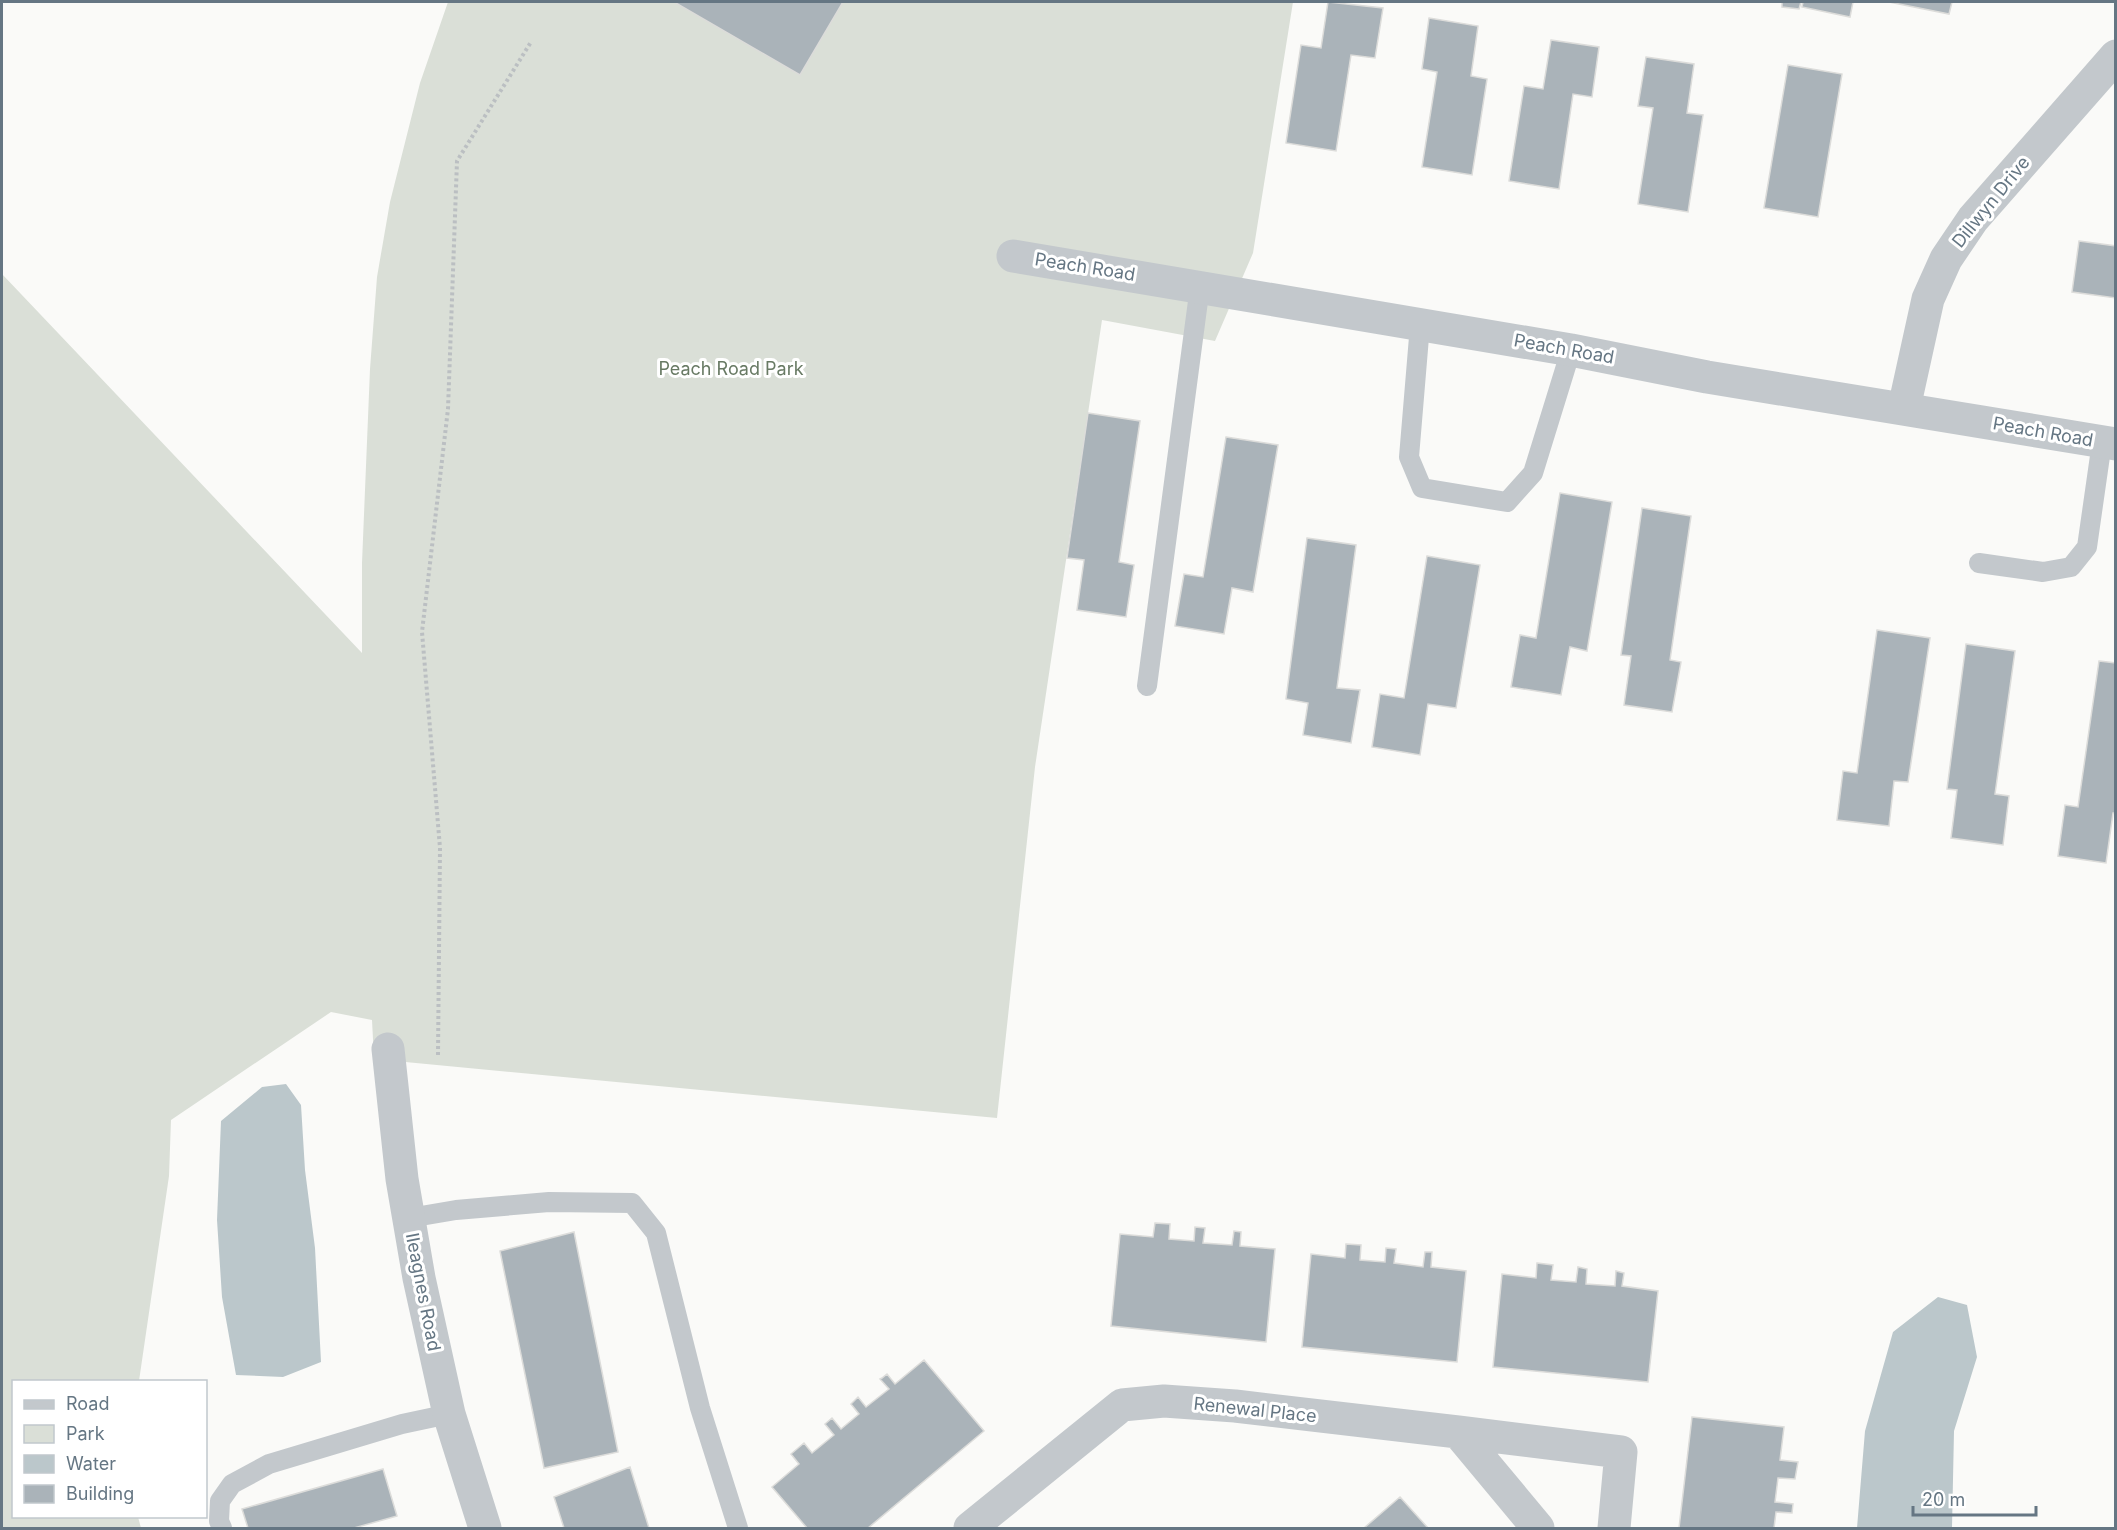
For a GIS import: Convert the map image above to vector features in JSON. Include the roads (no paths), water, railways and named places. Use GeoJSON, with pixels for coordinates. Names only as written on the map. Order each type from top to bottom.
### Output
{"type":"FeatureCollection","features":[{"type":"Feature","properties":{"kind":"street","name":"Dillwyn Drive"},"geometry":{"type":"LineString","coordinates":[[1904,408],[1928,299],[1946,259],[1973,219],[2115,56]]}},
{"type":"Feature","properties":{"kind":"street","name":"Peach Road"},"geometry":{"type":"LineString","coordinates":[[1013,256],[1200,286],[1571,350],[1707,376],[2109,443]]}},
{"type":"Feature","properties":{"kind":"street","name":"Ileagnes Road"},"geometry":{"type":"LineString","coordinates":[[388,1049],[402,1179],[419,1278],[449,1414],[484,1528]]}},
{"type":"Feature","properties":{"kind":"street","name":"Renewal Place"},"geometry":{"type":"LineString","coordinates":[[970,1528],[1122,1405],[1164,1401],[1235,1406],[1621,1452],[1614,1528]]}},
{"type":"Feature","properties":{"kind":"street"},"geometry":{"type":"LineString","coordinates":[[1458,1432],[1538,1528]]}},
{"type":"Feature","properties":{"kind":"lane"},"geometry":{"type":"LineString","coordinates":[[1147,686],[1200,286]]}},
{"type":"Feature","properties":{"kind":"lane"},"geometry":{"type":"LineString","coordinates":[[1420,325],[1409,457],[1422,488],[1507,502],[1533,473],[1571,350]]}},
{"type":"Feature","properties":{"kind":"lane"},"geometry":{"type":"LineString","coordinates":[[1979,563],[2043,572],[2071,567],[2087,548],[2109,443]]}},
{"type":"Feature","properties":{"kind":"lane"},"geometry":{"type":"LineString","coordinates":[[409,1218],[456,1210],[549,1202],[632,1203],[656,1233],[700,1408],[738,1528]]}},
{"type":"Feature","properties":{"kind":"lane"},"geometry":{"type":"LineString","coordinates":[[222,1528],[219,1521],[220,1501],[232,1484],[268,1464],[402,1425],[449,1414]]}},
{"type":"Feature","properties":{"kind":"water"},"geometry":{"type":"Polygon","coordinates":[[[286,1084],[301,1105],[305,1170],[315,1248],[321,1362],[283,1377],[236,1375],[222,1297],[217,1220],[221,1121],[262,1087],[286,1084]]]}},
{"type":"Feature","properties":{"kind":"water"},"geometry":{"type":"Polygon","coordinates":[[[1938,1297],[1967,1305],[1977,1357],[1954,1431],[1952,1528],[1857,1528],[1865,1431],[1893,1332],[1938,1297]]]}},
{"type":"Feature","properties":{"kind":"park label","name":"Peach Road Park"},"geometry":{"type":"Point","coordinates":[731,369]}}]}
